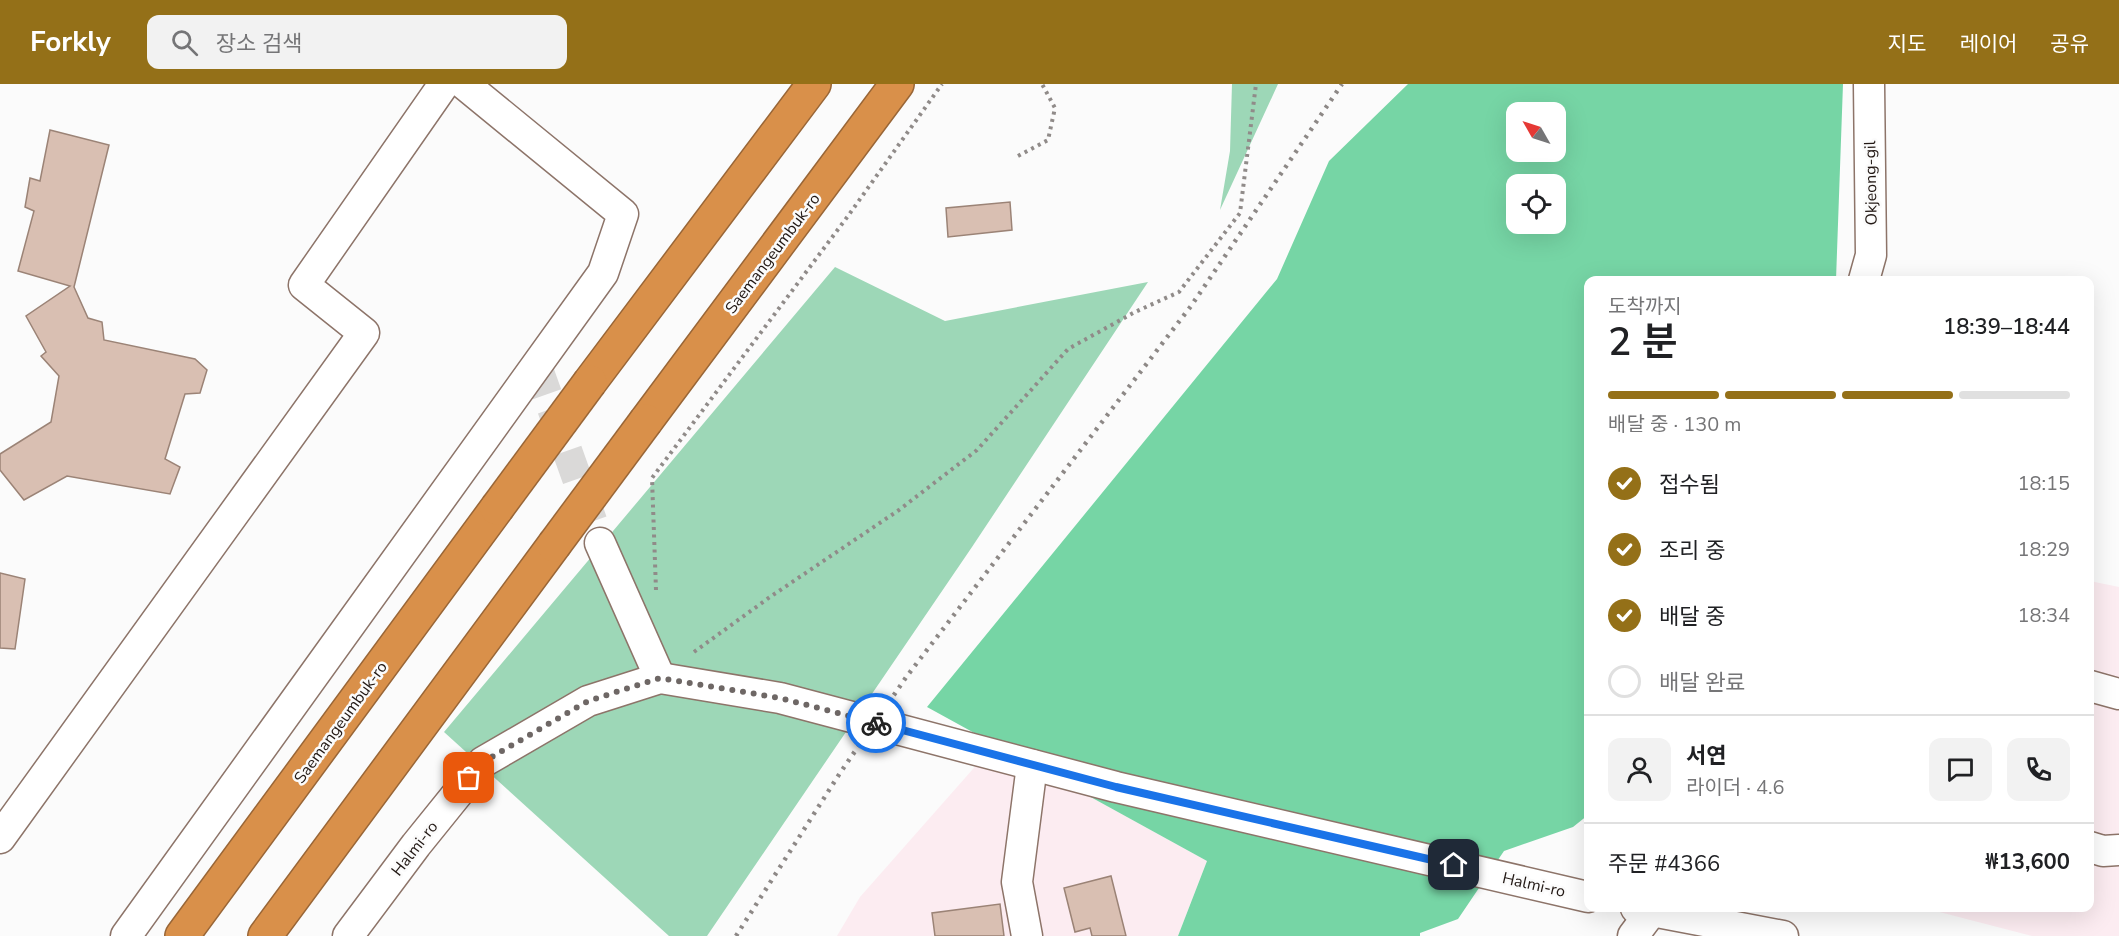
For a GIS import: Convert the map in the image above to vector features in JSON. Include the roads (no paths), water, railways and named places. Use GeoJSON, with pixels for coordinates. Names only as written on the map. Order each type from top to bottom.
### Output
{"type":"FeatureCollection","features":[{"type":"Feature","properties":{"kind":"highway","name":"Saemangeumbuk-ro"},"geometry":{"type":"LineString","coordinates":[[182,936],[590,382],[814,84]]}},
{"type":"Feature","properties":{"kind":"highway","name":"Saemangeumbuk-ro"},"geometry":{"type":"LineString","coordinates":[[265,936],[897,84]]}},
{"type":"Feature","properties":{"kind":"street"},"geometry":{"type":"LineString","coordinates":[[0,838],[364,333],[304,285],[444,84]]}},
{"type":"Feature","properties":{"kind":"street"},"geometry":{"type":"LineString","coordinates":[[126,936],[603,273],[623,214],[464,84]]}},
{"type":"Feature","properties":{"kind":"street","name":"Okjeong-gil"},"geometry":{"type":"LineString","coordinates":[[1865,276],[1870,255],[1869,84]]}},
{"type":"Feature","properties":{"kind":"street"},"geometry":{"type":"LineString","coordinates":[[600,543],[660,678]]}},
{"type":"Feature","properties":{"kind":"street","name":"Halmi-ro"},"geometry":{"type":"LineString","coordinates":[[348,936],[416,845],[483,762],[588,701],[660,678],[780,698],[1116,787],[1584,896]]}},
{"type":"Feature","properties":{"kind":"street"},"geometry":{"type":"LineString","coordinates":[[2094,687],[2119,694]]}},
{"type":"Feature","properties":{"kind":"street"},"geometry":{"type":"LineString","coordinates":[[1027,936],[1017,882],[1032,765]]}},
{"type":"Feature","properties":{"kind":"street"},"geometry":{"type":"LineString","coordinates":[[2094,848],[2103,851],[2119,850]]}},
{"type":"Feature","properties":{"kind":"street"},"geometry":{"type":"LineString","coordinates":[[1633,936],[1645,912]]}},
{"type":"Feature","properties":{"kind":"street"},"geometry":{"type":"LineString","coordinates":[[1662,912],[1783,936]]}},
{"type":"Feature","properties":{"kind":"tunnel"},"geometry":{"type":"LineString","coordinates":[[537,366],[600,543]]}},
{"type":"Feature","properties":{"kind":"railway"},"geometry":{"type":"LineString","coordinates":[[736,936],[840,773],[907,676],[1191,306],[1342,84]]}}]}
